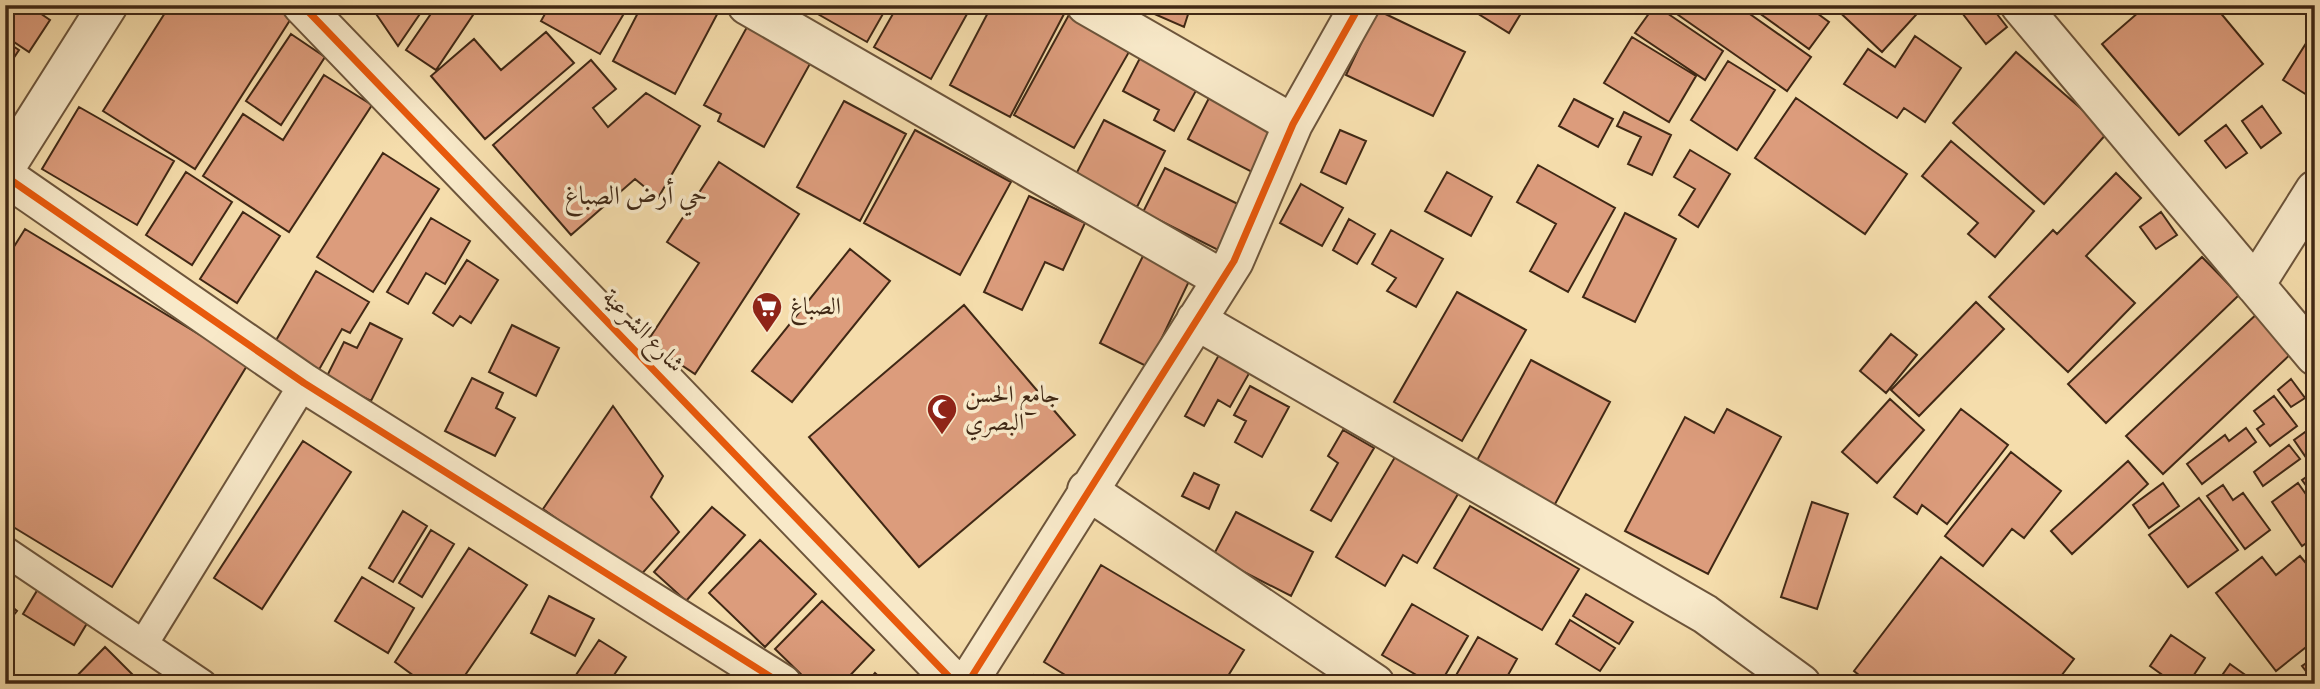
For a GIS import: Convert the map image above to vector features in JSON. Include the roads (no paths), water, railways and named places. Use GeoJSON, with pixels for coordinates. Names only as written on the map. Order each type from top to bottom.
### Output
{"type":"FeatureCollection","features":[{"type":"Feature","properties":{"kind":"street"},"geometry":{"type":"LineString","coordinates":[[5,169],[108,5]]}},
{"type":"Feature","properties":{"kind":"street","name":"شارع الشرعية"},"geometry":{"type":"LineString","coordinates":[[302,5],[956,684]]}},
{"type":"Feature","properties":{"kind":"street"},"geometry":{"type":"LineString","coordinates":[[747,5],[1222,279]]}},
{"type":"Feature","properties":{"kind":"street"},"geometry":{"type":"LineString","coordinates":[[1086,5],[1293,124]]}},
{"type":"Feature","properties":{"kind":"street"},"geometry":{"type":"LineString","coordinates":[[967,684],[1234,261],[1293,124],[1360,5]]}},
{"type":"Feature","properties":{"kind":"street"},"geometry":{"type":"LineString","coordinates":[[2020,5],[2315,356]]}},
{"type":"Feature","properties":{"kind":"street"},"geometry":{"type":"LineString","coordinates":[[5,176],[304,383],[782,684]]}},
{"type":"Feature","properties":{"kind":"street"},"geometry":{"type":"LineString","coordinates":[[2255,285],[2315,190]]}},
{"type":"Feature","properties":{"kind":"street"},"geometry":{"type":"LineString","coordinates":[[1196,320],[1705,614],[1801,684]]}},
{"type":"Feature","properties":{"kind":"street"},"geometry":{"type":"LineString","coordinates":[[1087,490],[1375,684]]}},
{"type":"Feature","properties":{"kind":"lane"},"geometry":{"type":"LineString","coordinates":[[144,643],[304,383]]}},
{"type":"Feature","properties":{"kind":"lane"},"geometry":{"type":"LineString","coordinates":[[5,551],[202,684]]}},
{"type":"Feature","properties":{"kind":"place","name":"الصباغ"},"geometry":{"type":"Point","coordinates":[767,334]}},
{"type":"Feature","properties":{"kind":"place","name":"جامع الحسن البصري"},"geometry":{"type":"Point","coordinates":[942,436]}},
{"type":"Feature","properties":{"kind":"district","name":"حي أرض الصباغ"},"geometry":{"type":"Point","coordinates":[636,196]}}]}
